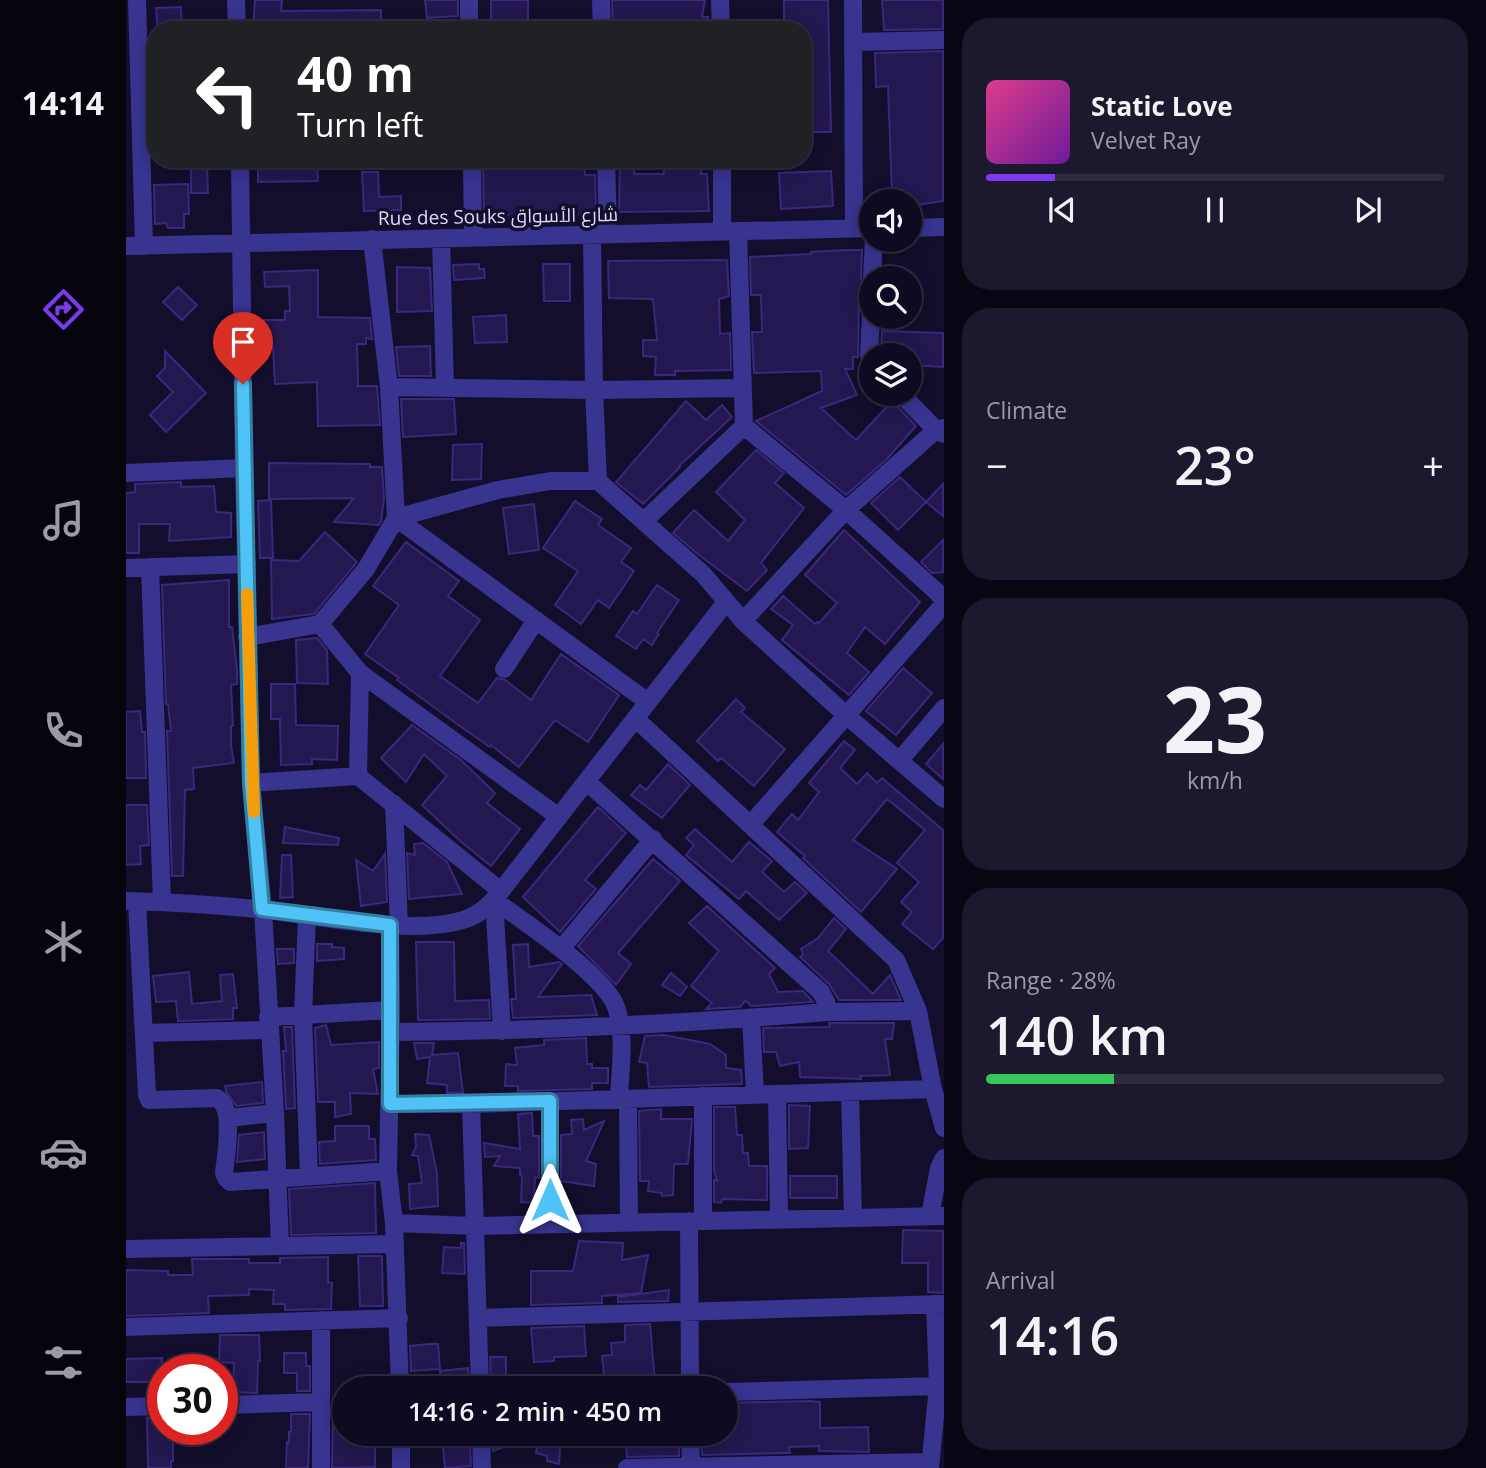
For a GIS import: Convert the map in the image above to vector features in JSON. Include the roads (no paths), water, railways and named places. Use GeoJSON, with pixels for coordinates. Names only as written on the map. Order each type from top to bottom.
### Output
{"type":"FeatureCollection","features":[{"type":"Feature","properties":{"kind":"street"},"geometry":{"type":"LineString","coordinates":[[135,246],[137,0]]}},
{"type":"Feature","properties":{"kind":"street"},"geometry":{"type":"LineString","coordinates":[[236,0],[237,21]]}},
{"type":"Feature","properties":{"kind":"street"},"geometry":{"type":"LineString","coordinates":[[469,0],[470,21]]}},
{"type":"Feature","properties":{"kind":"street"},"geometry":{"type":"LineString","coordinates":[[601,0],[602,21]]}},
{"type":"Feature","properties":{"kind":"street"},"geometry":{"type":"LineString","coordinates":[[720,0],[721,21]]}},
{"type":"Feature","properties":{"kind":"street"},"geometry":{"type":"LineString","coordinates":[[853,0],[861,189]]}},
{"type":"Feature","properties":{"kind":"street"},"geometry":{"type":"LineString","coordinates":[[853,42],[943,40]]}},
{"type":"Feature","properties":{"kind":"street"},"geometry":{"type":"LineString","coordinates":[[240,168],[251,783],[275,1113],[280,1246]]}},
{"type":"Feature","properties":{"kind":"street"},"geometry":{"type":"LineString","coordinates":[[472,168],[473,238]]}},
{"type":"Feature","properties":{"kind":"street"},"geometry":{"type":"LineString","coordinates":[[598,481],[594,390],[605,168]]}},
{"type":"Feature","properties":{"kind":"street"},"geometry":{"type":"LineString","coordinates":[[723,168],[744,426],[846,510],[937,592],[943,602],[751,824]]}},
{"type":"Feature","properties":{"kind":"street"},"geometry":{"type":"LineString","coordinates":[[922,228],[943,227]]}},
{"type":"Feature","properties":{"kind":"street","name":"Rue des Souks شارع الأسواق"},"geometry":{"type":"LineString","coordinates":[[135,246],[859,228]]}},
{"type":"Feature","properties":{"kind":"street"},"geometry":{"type":"LineString","coordinates":[[441,238],[445,388]]}},
{"type":"Feature","properties":{"kind":"street"},"geometry":{"type":"LineString","coordinates":[[247,637],[320,624],[366,569],[396,518],[389,387],[372,239]]}},
{"type":"Feature","properties":{"kind":"street"},"geometry":{"type":"LineString","coordinates":[[389,387],[594,390],[742,388]]}},
{"type":"Feature","properties":{"kind":"street"},"geometry":{"type":"LineString","coordinates":[[743,621],[846,510],[941,431],[914,406]]}},
{"type":"Feature","properties":{"kind":"street"},"geometry":{"type":"LineString","coordinates":[[644,521],[744,426]]}},
{"type":"Feature","properties":{"kind":"street"},"geometry":{"type":"LineString","coordinates":[[126,473],[244,468]]}},
{"type":"Feature","properties":{"kind":"street"},"geometry":{"type":"LineString","coordinates":[[396,518],[498,490],[550,481],[598,481],[703,574],[743,621],[943,799]]}},
{"type":"Feature","properties":{"kind":"street"},"geometry":{"type":"LineString","coordinates":[[396,518],[648,702]]}},
{"type":"Feature","properties":{"kind":"street"},"geometry":{"type":"LineString","coordinates":[[126,568],[247,564]]}},
{"type":"Feature","properties":{"kind":"street"},"geometry":{"type":"LineString","coordinates":[[150,567],[162,902]]}},
{"type":"Feature","properties":{"kind":"street"},"geometry":{"type":"LineString","coordinates":[[388,1171],[230,1182],[226,1178],[228,1118],[225,1105],[217,1097],[149,1100],[131,902],[262,909],[394,925],[441,925],[463,920],[480,912],[498,896],[726,602]]}},
{"type":"Feature","properties":{"kind":"street"},"geometry":{"type":"LineString","coordinates":[[503,669],[536,620]]}},
{"type":"Feature","properties":{"kind":"street"},"geometry":{"type":"LineString","coordinates":[[320,624],[360,673],[559,817]]}},
{"type":"Feature","properties":{"kind":"street"},"geometry":{"type":"LineString","coordinates":[[358,776],[360,673]]}},
{"type":"Feature","properties":{"kind":"street"},"geometry":{"type":"LineString","coordinates":[[900,760],[943,708]]}},
{"type":"Feature","properties":{"kind":"street"},"geometry":{"type":"LineString","coordinates":[[636,719],[896,960],[918,1011],[943,1128]]}},
{"type":"Feature","properties":{"kind":"street"},"geometry":{"type":"LineString","coordinates":[[251,783],[358,776],[394,804],[608,992],[621,1027],[629,1223]]}},
{"type":"Feature","properties":{"kind":"street"},"geometry":{"type":"LineString","coordinates":[[587,782],[821,992],[827,1012]]}},
{"type":"Feature","properties":{"kind":"street"},"geometry":{"type":"LineString","coordinates":[[394,804],[388,1171],[394,1223],[400,1376]]}},
{"type":"Feature","properties":{"kind":"street"},"geometry":{"type":"LineString","coordinates":[[561,949],[653,839]]}},
{"type":"Feature","properties":{"kind":"street"},"geometry":{"type":"LineString","coordinates":[[498,896],[502,1031]]}},
{"type":"Feature","properties":{"kind":"street"},"geometry":{"type":"LineString","coordinates":[[307,915],[303,1014],[309,1175]]}},
{"type":"Feature","properties":{"kind":"street"},"geometry":{"type":"LineString","coordinates":[[145,1033],[268,1023],[303,1014],[391,1010]]}},
{"type":"Feature","properties":{"kind":"street"},"geometry":{"type":"LineString","coordinates":[[391,1032],[621,1027],[827,1012],[918,1011]]}},
{"type":"Feature","properties":{"kind":"street"},"geometry":{"type":"LineString","coordinates":[[751,1018],[755,1094]]}},
{"type":"Feature","properties":{"kind":"street"},"geometry":{"type":"LineString","coordinates":[[390,1104],[471,1104],[933,1089]]}},
{"type":"Feature","properties":{"kind":"street"},"geometry":{"type":"LineString","coordinates":[[850,1092],[853,1218]]}},
{"type":"Feature","properties":{"kind":"street"},"geometry":{"type":"LineString","coordinates":[[777,1094],[779,1219]]}},
{"type":"Feature","properties":{"kind":"street"},"geometry":{"type":"LineString","coordinates":[[690,1376],[689,1311],[704,1096]]}},
{"type":"Feature","properties":{"kind":"street"},"geometry":{"type":"LineString","coordinates":[[550,1101],[550,1224]]}},
{"type":"Feature","properties":{"kind":"street"},"geometry":{"type":"LineString","coordinates":[[471,1104],[480,1376]]}},
{"type":"Feature","properties":{"kind":"street"},"geometry":{"type":"LineString","coordinates":[[228,1118],[275,1113]]}},
{"type":"Feature","properties":{"kind":"street"},"geometry":{"type":"LineString","coordinates":[[394,1223],[475,1226],[937,1216],[937,1178],[943,1157]]}},
{"type":"Feature","properties":{"kind":"street"},"geometry":{"type":"LineString","coordinates":[[126,1249],[394,1244]]}},
{"type":"Feature","properties":{"kind":"street"},"geometry":{"type":"LineString","coordinates":[[478,1318],[939,1304],[938,1386],[930,1465],[627,1468]]}},
{"type":"Feature","properties":{"kind":"street"},"geometry":{"type":"LineString","coordinates":[[126,1327],[399,1318]]}},
{"type":"Feature","properties":{"kind":"street"},"geometry":{"type":"LineString","coordinates":[[321,1321],[321,1468]]}},
{"type":"Feature","properties":{"kind":"street"},"geometry":{"type":"LineString","coordinates":[[738,1392],[938,1386]]}},
{"type":"Feature","properties":{"kind":"street"},"geometry":{"type":"LineString","coordinates":[[238,1405],[321,1402]]}},
{"type":"Feature","properties":{"kind":"street"},"geometry":{"type":"LineString","coordinates":[[126,1407],[147,1406]]}},
{"type":"Feature","properties":{"kind":"street"},"geometry":{"type":"LineString","coordinates":[[401,1446],[401,1468]]}},
{"type":"Feature","properties":{"kind":"street"},"geometry":{"type":"LineString","coordinates":[[481,1446],[482,1468]]}},
{"type":"Feature","properties":{"kind":"street"},"geometry":{"type":"LineString","coordinates":[[685,1466],[688,1446]]}}]}
